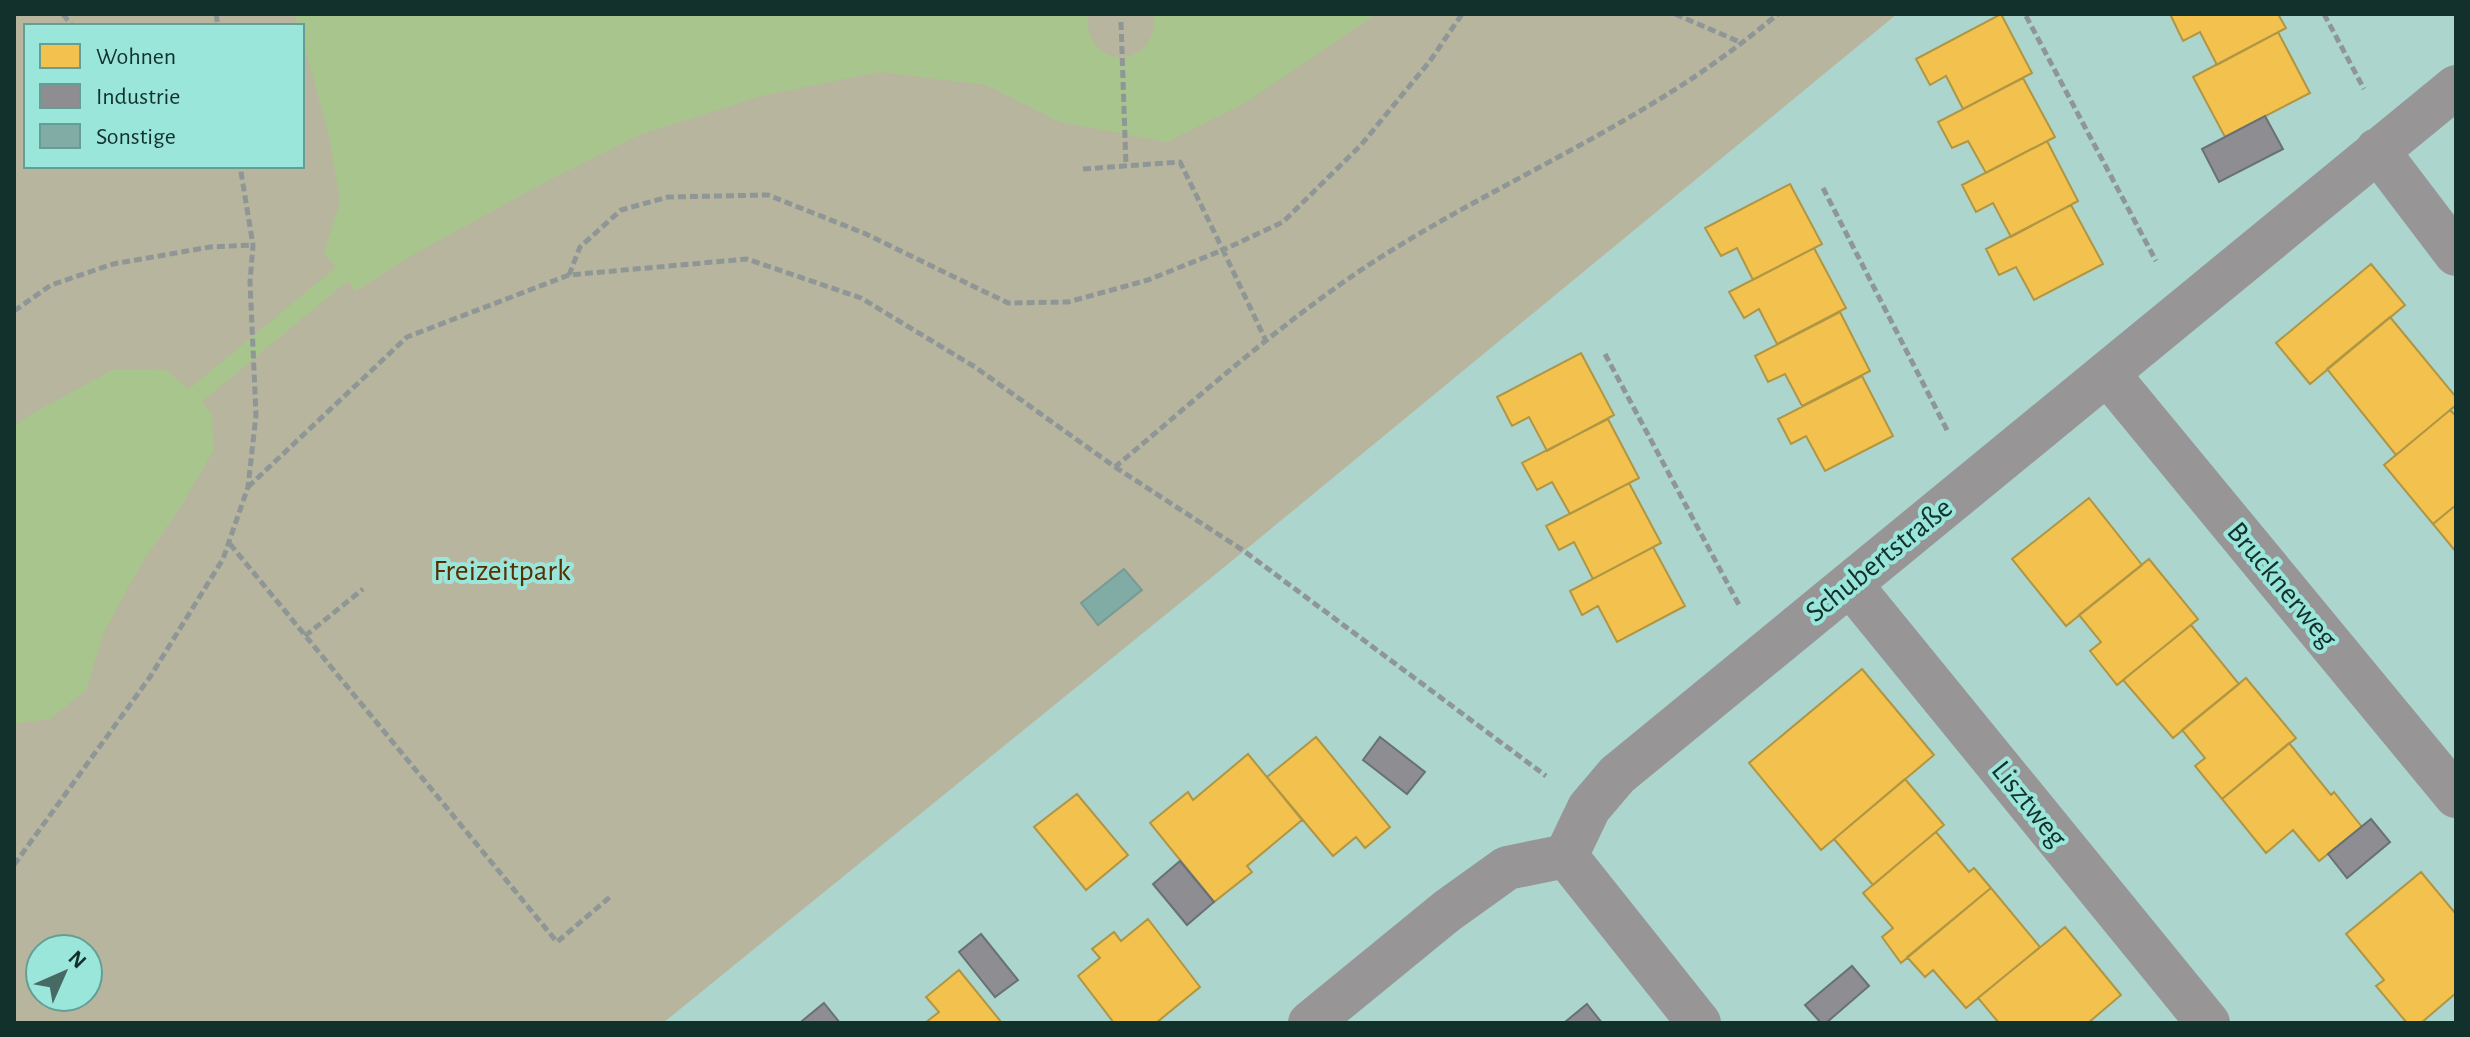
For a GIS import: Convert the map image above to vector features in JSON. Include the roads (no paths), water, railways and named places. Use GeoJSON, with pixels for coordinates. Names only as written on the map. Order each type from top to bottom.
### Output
{"type":"FeatureCollection","features":[{"type":"Feature","properties":{"kind":"street","name":"Schubertstraße"},"geometry":{"type":"LineString","coordinates":[[1566,856],[1589,808],[1617,775],[2456,87]]}},
{"type":"Feature","properties":{"kind":"street"},"geometry":{"type":"LineString","coordinates":[[2377,150],[2456,254]]}},
{"type":"Feature","properties":{"kind":"street","name":"Brucknerweg"},"geometry":{"type":"LineString","coordinates":[[2107,373],[2456,796]]}},
{"type":"Feature","properties":{"kind":"street","name":"Lisztweg"},"geometry":{"type":"LineString","coordinates":[[1850,584],[2208,1023]]}},
{"type":"Feature","properties":{"kind":"street"},"geometry":{"type":"LineString","coordinates":[[1310,1023],[1447,911],[1507,868],[1566,856],[1699,1023]]}},
{"type":"Feature","properties":{"kind":"waterway"},"geometry":{"type":"LineString","coordinates":[[196,395],[343,273]]}},
{"type":"Feature","properties":{"kind":"park label","name":"Freizeitpark"},"geometry":{"type":"Point","coordinates":[502,571]}}]}
